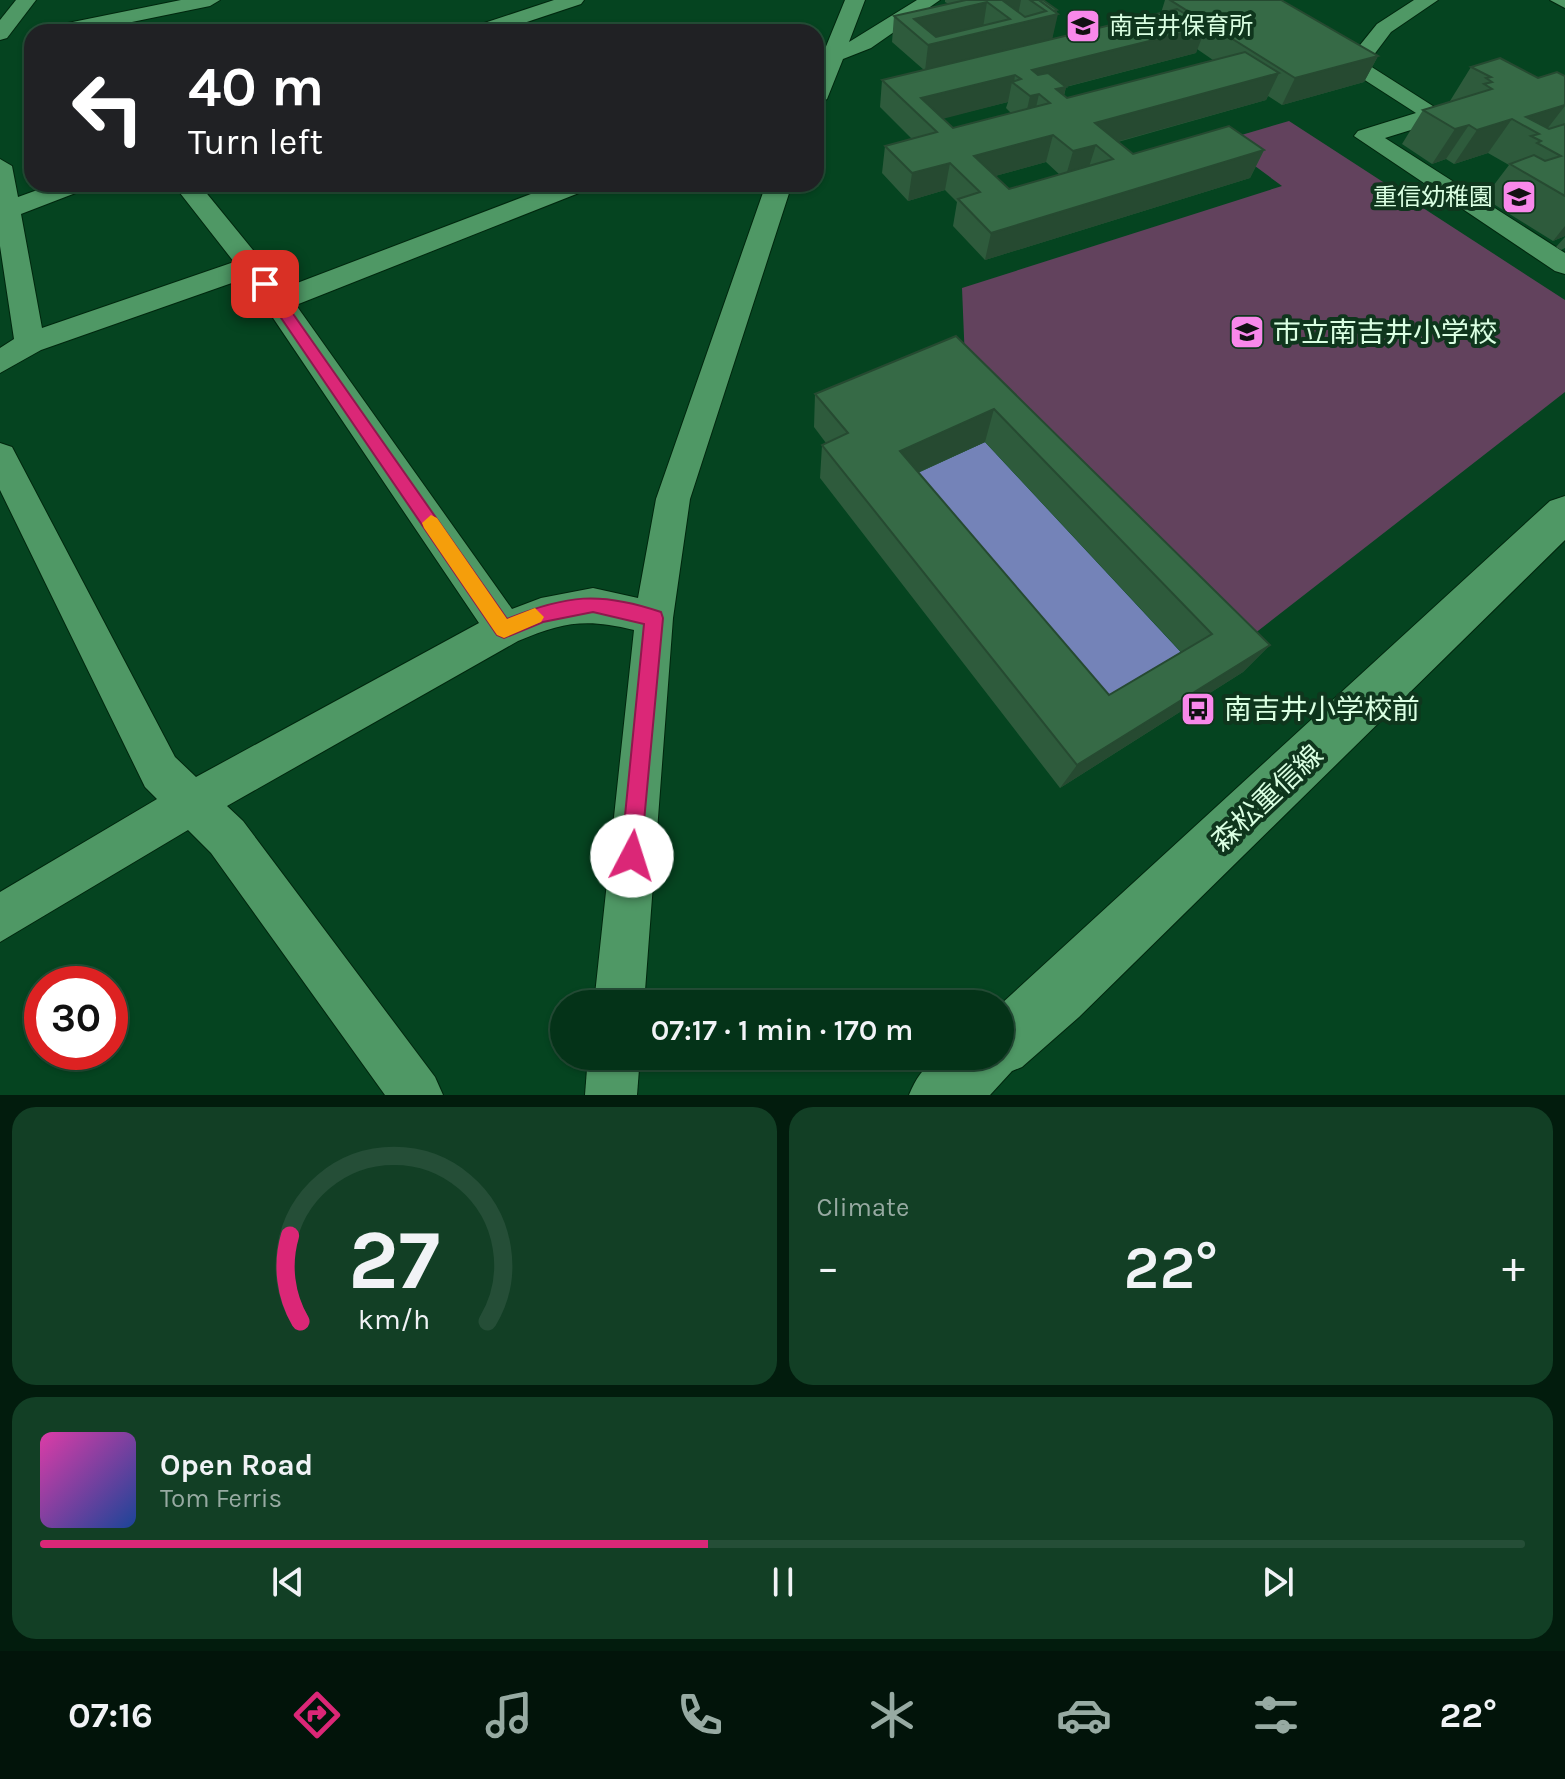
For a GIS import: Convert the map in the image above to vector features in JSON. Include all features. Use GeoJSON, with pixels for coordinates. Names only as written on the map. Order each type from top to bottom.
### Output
{"type":"FeatureCollection","features":[{"type":"Feature","properties":{"kind":"main road","name":"森松重信線"},"geometry":{"type":"LineString","coordinates":[[1014,1033],[1058,996],[1565,513]]}},
{"type":"Feature","properties":{"kind":"main road"},"geometry":{"type":"LineString","coordinates":[[941,1095],[970,1070]]}},
{"type":"Feature","properties":{"kind":"street"},"geometry":{"type":"LineString","coordinates":[[7,37],[26,0]]}},
{"type":"Feature","properties":{"kind":"street"},"geometry":{"type":"LineString","coordinates":[[92,24],[210,0]]}},
{"type":"Feature","properties":{"kind":"street"},"geometry":{"type":"LineString","coordinates":[[500,24],[574,0]]}},
{"type":"Feature","properties":{"kind":"street"},"geometry":{"type":"LineString","coordinates":[[824,81],[855,0]]}},
{"type":"Feature","properties":{"kind":"street"},"geometry":{"type":"LineString","coordinates":[[836,54],[864,44],[930,0]]}},
{"type":"Feature","properties":{"kind":"street"},"geometry":{"type":"LineString","coordinates":[[1356,64],[1384,28],[1428,0]]}},
{"type":"Feature","properties":{"kind":"street"},"geometry":{"type":"LineString","coordinates":[[1303,36],[1356,64],[1435,115],[1366,136],[1565,265]]}},
{"type":"Feature","properties":{"kind":"street"},"geometry":{"type":"LineString","coordinates":[[0,166],[6,227],[30,343]]}},
{"type":"Feature","properties":{"kind":"street"},"geometry":{"type":"LineString","coordinates":[[6,227],[64,192]]}},
{"type":"Feature","properties":{"kind":"street"},"geometry":{"type":"LineString","coordinates":[[192,192],[279,301],[504,629]]}},
{"type":"Feature","properties":{"kind":"street"},"geometry":{"type":"LineString","coordinates":[[279,301],[559,192]]}},
{"type":"Feature","properties":{"kind":"street"},"geometry":{"type":"LineString","coordinates":[[620,990],[654,618],[673,499],[776,192]]}},
{"type":"Feature","properties":{"kind":"street"},"geometry":{"type":"LineString","coordinates":[[0,362],[30,343],[251,266]]}},
{"type":"Feature","properties":{"kind":"street"},"geometry":{"type":"LineString","coordinates":[[0,456],[160,772],[227,837],[417,1095]]}},
{"type":"Feature","properties":{"kind":"street"},"geometry":{"type":"LineString","coordinates":[[0,919],[191,803],[504,629],[541,614],[593,604],[654,618]]}},
{"type":"Feature","properties":{"kind":"street"},"geometry":{"type":"LineString","coordinates":[[611,1095],[613,1070]]}},
{"type":"Feature","properties":{"kind":"shaded area"},"geometry":{"type":"Polygon","coordinates":[[[1289,121],[1565,300],[1565,392],[1245,641],[965,361],[962,288],[1282,186],[1221,141],[1289,121]]]}},
{"type":"Feature","properties":{"kind":"water"},"geometry":{"type":"Polygon","coordinates":[[[985,442],[1189,661],[1090,721],[895,483],[985,442]]]}},
{"type":"Feature","properties":{"kind":"building"},"geometry":{"type":"Polygon","coordinates":[[[966,0],[1002,0],[1025,17],[1046,11],[1030,0],[1039,0],[1058,14],[928,45],[894,16],[966,0]],[[987,2],[914,19],[936,37],[1010,19],[987,2]]]}},
{"type":"Feature","properties":{"kind":"building"},"geometry":{"type":"Polygon","coordinates":[[[1039,0],[1043,0],[1057,10],[1054,11],[1039,0]]]}},
{"type":"Feature","properties":{"kind":"building"},"geometry":{"type":"Polygon","coordinates":[[[1170,0],[1281,0],[1378,56],[1295,78],[1170,0]]]}},
{"type":"Feature","properties":{"kind":"building"},"geometry":{"type":"Polygon","coordinates":[[[1177,9],[1206,27],[1032,70],[1038,75],[1048,73],[1066,87],[1056,89],[1067,98],[1245,52],[1279,73],[1095,123],[1133,154],[1229,126],[1264,150],[991,233],[958,199],[980,192],[950,163],[912,173],[885,146],[937,132],[882,80],[1177,9]],[[1015,75],[921,98],[953,128],[1050,103],[1039,94],[1030,96],[1012,82],[1021,79],[1015,75]],[[1053,135],[974,156],[1009,189],[1113,159],[1096,145],[1073,151],[1053,135]]]}},
{"type":"Feature","properties":{"kind":"building"},"geometry":{"type":"Polygon","coordinates":[[[1500,58],[1538,78],[1557,72],[1565,76],[1565,105],[1526,117],[1549,129],[1565,124],[1565,196],[1510,164],[1534,155],[1545,161],[1561,156],[1537,143],[1541,141],[1531,136],[1539,134],[1512,119],[1477,130],[1469,125],[1455,129],[1423,110],[1492,89],[1484,84],[1492,82],[1486,78],[1491,77],[1471,67],[1500,58]]]}},
{"type":"Feature","properties":{"kind":"building"},"geometry":{"type":"Polygon","coordinates":[[[956,336],[1270,645],[1077,765],[822,445],[848,433],[815,394],[956,336]],[[994,409],[900,451],[1109,695],[1212,634],[994,409]]]}},
{"type":"Feature","properties":{"kind":"slow traffic"},"geometry":{"type":"LineString","coordinates":[[431,523],[504,629],[535,617]]}},
{"type":"Feature","properties":{"kind":"place","name":"南吉井保育所"},"geometry":{"type":"Point","coordinates":[1083,26]}},
{"type":"Feature","properties":{"kind":"place","name":"重信幼稚園"},"geometry":{"type":"Point","coordinates":[1519,197]}},
{"type":"Feature","properties":{"kind":"place","name":"市立南吉井小学校"},"geometry":{"type":"Point","coordinates":[1247,332]}},
{"type":"Feature","properties":{"kind":"place","name":"南吉井小学校前"},"geometry":{"type":"Point","coordinates":[1198,709]}},
{"type":"Feature","properties":{"kind":"route"},"geometry":{"type":"LineString","coordinates":[[265,284],[504,629],[541,614],[593,604],[654,618],[632,856]]}}]}
